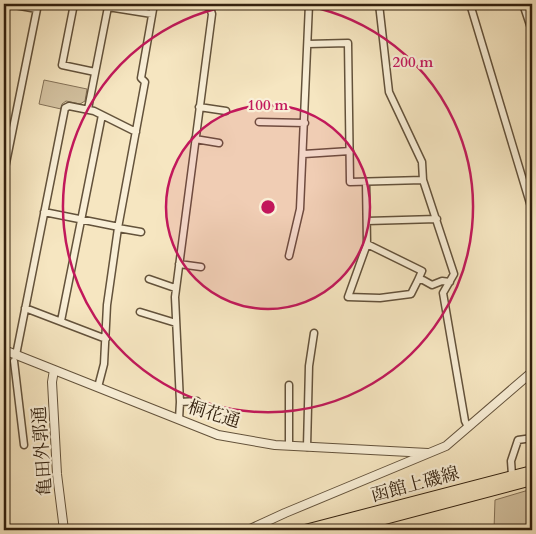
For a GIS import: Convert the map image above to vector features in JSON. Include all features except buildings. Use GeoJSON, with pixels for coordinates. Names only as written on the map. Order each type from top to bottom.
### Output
{"type":"FeatureCollection","features":[{"type":"Feature","properties":{"kind":"main road","name":"函館上磯線"},"geometry":{"type":"LineString","coordinates":[[305,530],[532,470]]}},
{"type":"Feature","properties":{"kind":"main road","name":"函館上磯線"},"geometry":{"type":"LineString","coordinates":[[343,530],[532,480]]}},
{"type":"Feature","properties":{"kind":"street"},"geometry":{"type":"LineString","coordinates":[[4,173],[38,9],[10,4]]}},
{"type":"Feature","properties":{"kind":"street"},"geometry":{"type":"LineString","coordinates":[[74,4],[62,65],[95,72]]}},
{"type":"Feature","properties":{"kind":"street"},"geometry":{"type":"LineString","coordinates":[[98,387],[104,364],[107,305],[145,82],[141,78],[154,4]]}},
{"type":"Feature","properties":{"kind":"street"},"geometry":{"type":"LineString","coordinates":[[179,419],[176,288],[198,107],[212,14],[210,8],[202,4]]}},
{"type":"Feature","properties":{"kind":"street"},"geometry":{"type":"LineString","coordinates":[[289,256],[300,214],[309,4]]}},
{"type":"Feature","properties":{"kind":"street"},"geometry":{"type":"LineString","coordinates":[[379,4],[389,92],[422,162],[423,180],[454,274],[443,293],[465,421],[468,427]]}},
{"type":"Feature","properties":{"kind":"street"},"geometry":{"type":"LineString","coordinates":[[470,4],[532,210]]}},
{"type":"Feature","properties":{"kind":"street"},"geometry":{"type":"LineString","coordinates":[[522,4],[532,31]]}},
{"type":"Feature","properties":{"kind":"street"},"geometry":{"type":"LineString","coordinates":[[88,109],[105,5],[152,14]]}},
{"type":"Feature","properties":{"kind":"street"},"geometry":{"type":"LineString","coordinates":[[308,44],[348,44],[350,182],[423,180]]}},
{"type":"Feature","properties":{"kind":"street"},"geometry":{"type":"LineString","coordinates":[[24,445],[15,358],[65,108],[69,106],[88,109],[136,132]]}},
{"type":"Feature","properties":{"kind":"street"},"geometry":{"type":"LineString","coordinates":[[198,107],[226,111]]}},
{"type":"Feature","properties":{"kind":"street"},"geometry":{"type":"LineString","coordinates":[[60,322],[102,115]]}},
{"type":"Feature","properties":{"kind":"street"},"geometry":{"type":"LineString","coordinates":[[258,122],[305,123]]}},
{"type":"Feature","properties":{"kind":"street"},"geometry":{"type":"LineString","coordinates":[[195,139],[219,143]]}},
{"type":"Feature","properties":{"kind":"street"},"geometry":{"type":"LineString","coordinates":[[304,154],[350,151]]}},
{"type":"Feature","properties":{"kind":"street"},"geometry":{"type":"LineString","coordinates":[[366,182],[367,244],[348,297],[380,298],[410,294],[422,271],[367,244]]}},
{"type":"Feature","properties":{"kind":"street"},"geometry":{"type":"LineString","coordinates":[[44,212],[142,232]]}},
{"type":"Feature","properties":{"kind":"street"},"geometry":{"type":"LineString","coordinates":[[367,221],[437,219]]}},
{"type":"Feature","properties":{"kind":"street"},"geometry":{"type":"LineString","coordinates":[[178,264],[201,267]]}},
{"type":"Feature","properties":{"kind":"street"},"geometry":{"type":"LineString","coordinates":[[149,279],[176,288]]}},
{"type":"Feature","properties":{"kind":"street"},"geometry":{"type":"LineString","coordinates":[[418,280],[423,280],[432,285],[442,281],[450,282]]}},
{"type":"Feature","properties":{"kind":"street"},"geometry":{"type":"LineString","coordinates":[[25,308],[106,339]]}},
{"type":"Feature","properties":{"kind":"street"},"geometry":{"type":"LineString","coordinates":[[140,312],[176,324]]}},
{"type":"Feature","properties":{"kind":"street"},"geometry":{"type":"LineString","coordinates":[[307,447],[309,366],[314,333]]}},
{"type":"Feature","properties":{"kind":"street","name":"桐花通"},"geometry":{"type":"LineString","coordinates":[[4,350],[15,358],[54,370],[218,435],[275,445],[428,453]]}},
{"type":"Feature","properties":{"kind":"street","name":"亀田外郭通"},"geometry":{"type":"LineString","coordinates":[[54,370],[52,382],[57,474],[64,530]]}},
{"type":"Feature","properties":{"kind":"street"},"geometry":{"type":"LineString","coordinates":[[248,530],[285,512],[446,446],[532,372]]}},
{"type":"Feature","properties":{"kind":"street"},"geometry":{"type":"LineString","coordinates":[[289,385],[290,445]]}},
{"type":"Feature","properties":{"kind":"street"},"geometry":{"type":"LineString","coordinates":[[180,402],[197,401]]}},
{"type":"Feature","properties":{"kind":"street"},"geometry":{"type":"LineString","coordinates":[[512,476],[511,461],[518,440],[532,438]]}},
{"type":"Feature","properties":{"kind":"shaded area"},"geometry":{"type":"Polygon","coordinates":[[[44,80],[87,89],[85,101],[80,104],[66,101],[62,104],[61,109],[39,104],[44,80]]]}},
{"type":"Feature","properties":{"kind":"shaded area"},"geometry":{"type":"Polygon","coordinates":[[[532,489],[532,530],[494,530],[495,500],[532,489]]]}}]}
